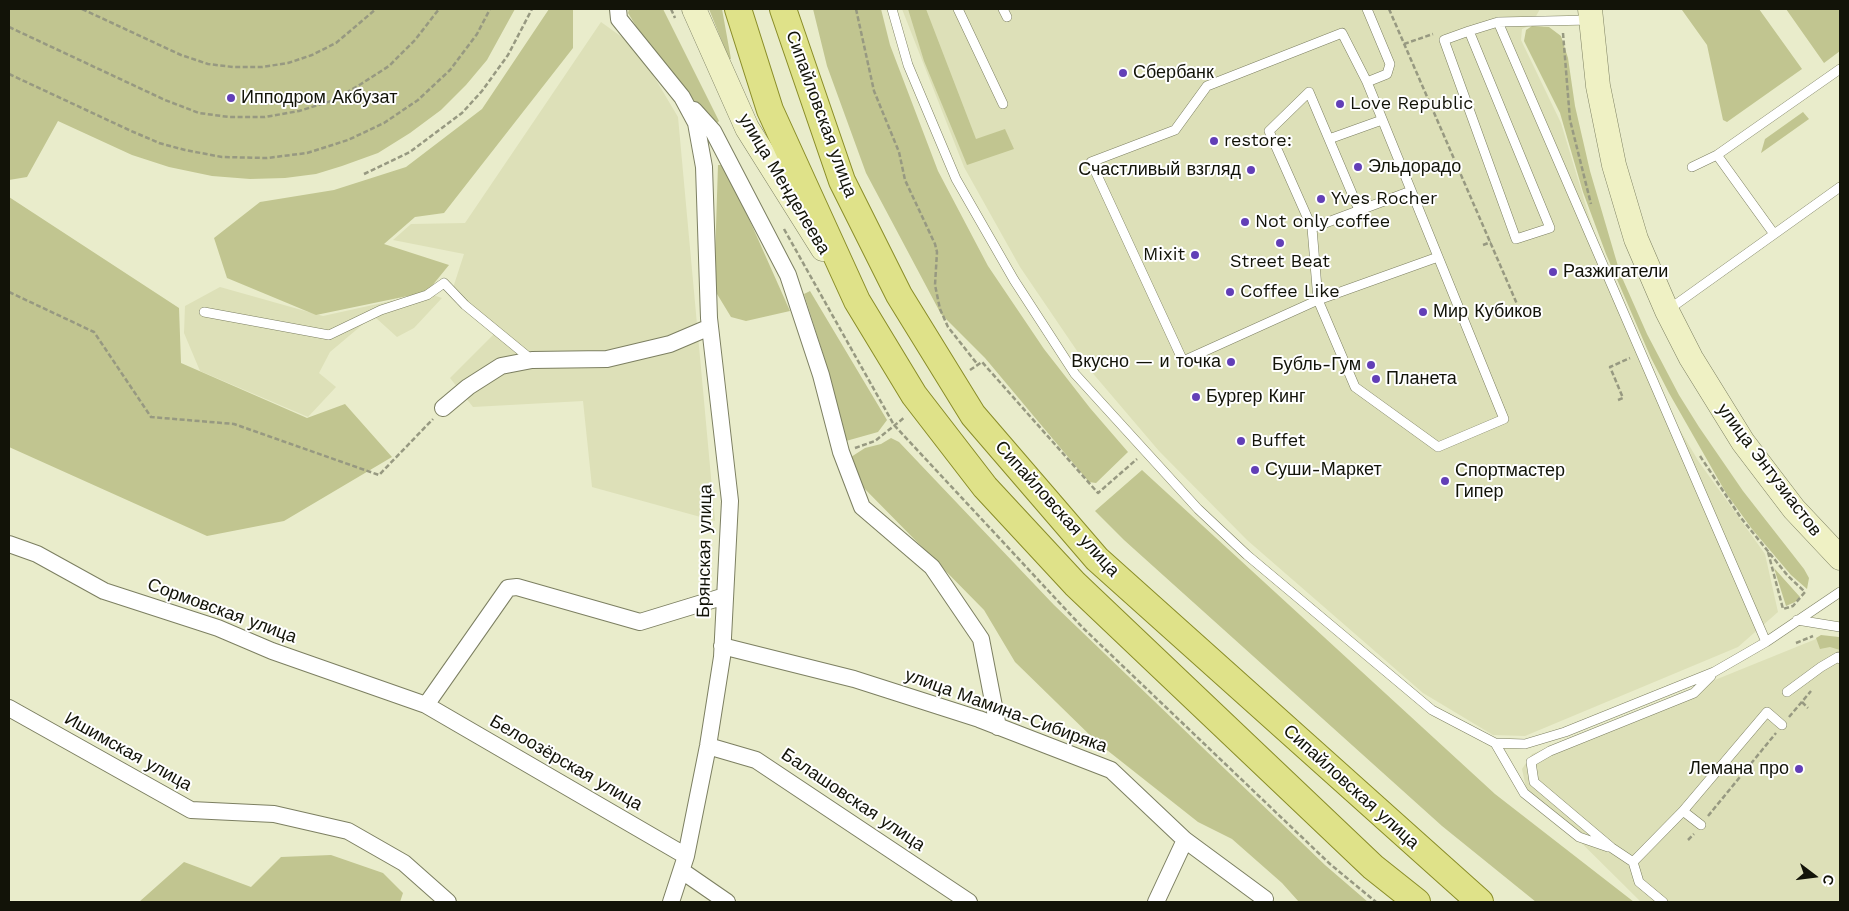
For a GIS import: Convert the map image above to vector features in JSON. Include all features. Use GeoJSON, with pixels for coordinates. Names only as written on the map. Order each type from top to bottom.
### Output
{"type":"FeatureCollection","features":[{"type":"Feature","properties":{"kind":"main road","name":"улица Менделеева"},"geometry":{"type":"LineString","coordinates":[[694,9],[747,128],[857,301]]}},
{"type":"Feature","properties":{"kind":"main road","name":"Сипайловская улица"},"geometry":{"type":"LineString","coordinates":[[738,9],[770,110],[857,301],[914,395],[985,486],[1075,584],[1373,867],[1417,902]]}},
{"type":"Feature","properties":{"kind":"main road","name":"Сипайловская улица"},"geometry":{"type":"LineString","coordinates":[[783,9],[842,181],[899,295],[972,415],[1097,559],[1480,902]]}},
{"type":"Feature","properties":{"kind":"main road","name":"улица Энтузиастов"},"geometry":{"type":"LineString","coordinates":[[1591,14],[1598,86],[1614,165],[1636,239],[1667,311],[1700,375],[1743,442],[1794,509],[1840,558]]}},
{"type":"Feature","properties":{"kind":"street"},"geometry":{"type":"LineString","coordinates":[[618,9],[620,19],[682,97],[713,131],[788,275],[821,375],[841,452],[862,507],[932,567],[981,639],[998,727]]}},
{"type":"Feature","properties":{"kind":"street","name":"Брянская улица"},"geometry":{"type":"LineString","coordinates":[[671,902],[684,864],[708,746],[722,646],[730,501],[710,327],[704,167],[696,123],[682,97]]}},
{"type":"Feature","properties":{"kind":"street"},"geometry":{"type":"LineString","coordinates":[[443,408],[468,387],[501,366],[532,360],[607,359],[670,344],[710,327]]}},
{"type":"Feature","properties":{"kind":"street","name":"Сормовская улица"},"geometry":{"type":"LineString","coordinates":[[9,544],[36,554],[104,591],[218,628],[272,651],[426,705]]}},
{"type":"Feature","properties":{"kind":"street"},"geometry":{"type":"LineString","coordinates":[[426,705],[508,588],[517,587],[640,622],[725,596]]}},
{"type":"Feature","properties":{"kind":"street","name":"улица Мамина-Сибиряка"},"geometry":{"type":"LineString","coordinates":[[722,646],[854,679],[998,727],[1111,770],[1185,840],[1265,899]]}},
{"type":"Feature","properties":{"kind":"street","name":"Белоозёрская улица"},"geometry":{"type":"LineString","coordinates":[[426,705],[684,864],[727,902]]}},
{"type":"Feature","properties":{"kind":"street","name":"Ишимская улица"},"geometry":{"type":"LineString","coordinates":[[9,708],[192,810],[274,814],[348,831],[404,864],[448,902]]}},
{"type":"Feature","properties":{"kind":"street","name":"Балашовская улица"},"geometry":{"type":"LineString","coordinates":[[708,746],[756,760],[969,902]]}},
{"type":"Feature","properties":{"kind":"street"},"geometry":{"type":"LineString","coordinates":[[1156,902],[1185,840]]}},
{"type":"Feature","properties":{"kind":"lane"},"geometry":{"type":"LineString","coordinates":[[892,9],[908,65],[956,179],[1014,280],[1075,374],[1198,509],[1247,556],[1432,710],[1495,743],[1525,744],[1565,732],[1714,672],[1766,642],[1840,592]]}},
{"type":"Feature","properties":{"kind":"lane"},"geometry":{"type":"LineString","coordinates":[[958,9],[1003,104]]}},
{"type":"Feature","properties":{"kind":"lane"},"geometry":{"type":"LineString","coordinates":[[1367,9],[1390,64],[1387,74],[1367,82]]}},
{"type":"Feature","properties":{"kind":"lane"},"geometry":{"type":"LineString","coordinates":[[1469,31],[1550,228],[1516,239],[1444,40],[1469,31],[1498,22],[1562,20],[1591,14]]}},
{"type":"Feature","properties":{"kind":"lane"},"geometry":{"type":"LineString","coordinates":[[1498,22],[1766,642]]}},
{"type":"Feature","properties":{"kind":"lane"},"geometry":{"type":"LineString","coordinates":[[1359,210],[1309,92],[1269,131],[1312,228],[1318,300],[1355,387],[1438,448],[1504,418],[1367,82],[1342,32],[1207,86],[1176,130],[1091,162],[1183,360],[1318,300],[1438,257]]}},
{"type":"Feature","properties":{"kind":"lane"},"geometry":{"type":"LineString","coordinates":[[1692,167],[1717,155],[1840,69]]}},
{"type":"Feature","properties":{"kind":"lane"},"geometry":{"type":"LineString","coordinates":[[1329,139],[1382,120]]}},
{"type":"Feature","properties":{"kind":"lane"},"geometry":{"type":"LineString","coordinates":[[1717,155],[1774,234]]}},
{"type":"Feature","properties":{"kind":"lane"},"geometry":{"type":"LineString","coordinates":[[1667,311],[1840,187]]}},
{"type":"Feature","properties":{"kind":"lane"},"geometry":{"type":"LineString","coordinates":[[1312,228],[1411,191]]}},
{"type":"Feature","properties":{"kind":"lane"},"geometry":{"type":"LineString","coordinates":[[204,312],[329,335],[381,310],[427,295],[444,283],[465,305],[532,360]]}},
{"type":"Feature","properties":{"kind":"lane"},"geometry":{"type":"LineString","coordinates":[[1797,620],[1840,627]]}},
{"type":"Feature","properties":{"kind":"lane"},"geometry":{"type":"LineString","coordinates":[[1786,692],[1821,667],[1838,657],[1840,659]]}},
{"type":"Feature","properties":{"kind":"lane"},"geometry":{"type":"LineString","coordinates":[[1664,902],[1640,882],[1633,862],[1612,848],[1534,782],[1531,762],[1550,751],[1694,694],[1714,672]]}},
{"type":"Feature","properties":{"kind":"lane"},"geometry":{"type":"LineString","coordinates":[[1633,862],[1683,811],[1767,712],[1782,726]]}},
{"type":"Feature","properties":{"kind":"lane"},"geometry":{"type":"LineString","coordinates":[[1495,743],[1524,793],[1578,837],[1612,848]]}},
{"type":"Feature","properties":{"kind":"lane"},"geometry":{"type":"LineString","coordinates":[[1683,811],[1701,825]]}},
{"type":"Feature","properties":{"kind":"path"},"geometry":{"type":"LineString","coordinates":[[82,9],[182,56],[208,64],[233,67],[262,67],[288,63],[312,55],[336,43],[376,9]]}},
{"type":"Feature","properties":{"kind":"path"},"geometry":{"type":"LineString","coordinates":[[9,27],[165,100],[199,113],[229,117],[265,116],[299,111],[334,100],[361,84],[389,66],[415,40],[439,9]]}},
{"type":"Feature","properties":{"kind":"path"},"geometry":{"type":"LineString","coordinates":[[9,74],[159,143],[185,150],[222,157],[267,158],[307,153],[348,140],[384,123],[418,100],[455,63],[477,34],[490,9]]}},
{"type":"Feature","properties":{"kind":"path"},"geometry":{"type":"LineString","coordinates":[[364,174],[410,152],[462,113],[482,91],[508,55],[532,9]]}},
{"type":"Feature","properties":{"kind":"path"},"geometry":{"type":"LineString","coordinates":[[856,9],[874,92],[899,152],[905,180],[935,244],[937,252],[935,285],[940,309],[948,327],[978,365]]}},
{"type":"Feature","properties":{"kind":"path"},"geometry":{"type":"LineString","coordinates":[[1389,9],[1517,304]]}},
{"type":"Feature","properties":{"kind":"path"},"geometry":{"type":"LineString","coordinates":[[1382,17],[1391,13]]}},
{"type":"Feature","properties":{"kind":"path"},"geometry":{"type":"LineString","coordinates":[[1562,20],[1570,120],[1593,210]]}},
{"type":"Feature","properties":{"kind":"path"},"geometry":{"type":"LineString","coordinates":[[1482,245],[1491,242]]}},
{"type":"Feature","properties":{"kind":"path"},"geometry":{"type":"LineString","coordinates":[[9,292],[94,332],[151,417],[234,424],[379,475],[443,408]]}},
{"type":"Feature","properties":{"kind":"path"},"geometry":{"type":"LineString","coordinates":[[1618,400],[1623,398],[1610,367],[1640,354]]}},
{"type":"Feature","properties":{"kind":"path"},"geometry":{"type":"LineString","coordinates":[[982,362],[1098,493],[1139,458]]}},
{"type":"Feature","properties":{"kind":"path"},"geometry":{"type":"LineString","coordinates":[[848,451],[875,441],[894,425],[1090,635],[1330,864],[1376,902]]}},
{"type":"Feature","properties":{"kind":"path"},"geometry":{"type":"LineString","coordinates":[[1700,455],[1741,518],[1768,552],[1805,592],[1793,606],[1782,609],[1768,552]]}},
{"type":"Feature","properties":{"kind":"path"},"geometry":{"type":"LineString","coordinates":[[1688,840],[1814,687]]}},
{"type":"Feature","properties":{"kind":"path"},"geometry":{"type":"LineString","coordinates":[[1802,702],[1808,708]]}},
{"type":"Feature","properties":{"kind":"shaded area","name":"Ипподром Акбузат"},"geometry":{"type":"Polygon","coordinates":[[[9,9],[515,9],[487,60],[441,110],[410,133],[378,153],[342,166],[316,174],[285,178],[250,179],[212,176],[169,167],[132,155],[58,121],[27,177],[9,180],[9,9]]]}},
{"type":"Feature","properties":{"kind":"shaded area"},"geometry":{"type":"Polygon","coordinates":[[[549,9],[573,9],[573,48],[444,213],[415,217],[384,244],[449,265],[427,292],[316,315],[227,278],[214,238],[260,202],[334,190],[406,167],[482,109],[549,9]]]}},
{"type":"Feature","properties":{"kind":"shaded area"},"geometry":{"type":"Polygon","coordinates":[[[629,9],[663,9],[719,121],[716,124],[684,90],[636,26],[628,13],[629,9]]]}},
{"type":"Feature","properties":{"kind":"shaded area"},"geometry":{"type":"Polygon","coordinates":[[[709,9],[722,9],[731,59],[729,59],[709,9]]]}},
{"type":"Feature","properties":{"kind":"shaded area"},"geometry":{"type":"Polygon","coordinates":[[[813,9],[881,9],[890,45],[938,171],[988,266],[1044,349],[1090,408],[1128,452],[1096,483],[1089,482],[985,358],[941,314],[866,173],[827,66],[813,9]]]}},
{"type":"Feature","properties":{"kind":"shaded area","name":"Планета"},"geometry":{"type":"Polygon","coordinates":[[[902,9],[1540,9],[1531,25],[1522,29],[1521,40],[1561,123],[1602,259],[1668,410],[1699,462],[1765,554],[1778,612],[1738,647],[1525,736],[1493,735],[1423,693],[1247,540],[1159,451],[1090,370],[1020,267],[964,167],[902,9]]]}},
{"type":"Feature","properties":{"kind":"shaded area"},"geometry":{"type":"Polygon","coordinates":[[[908,9],[926,9],[976,139],[1005,129],[1014,149],[967,165],[924,61],[908,9]]]}},
{"type":"Feature","properties":{"kind":"shaded area"},"geometry":{"type":"Polygon","coordinates":[[[1759,9],[1802,69],[1727,122],[1723,120],[1707,45],[1682,10],[1759,9]]]}},
{"type":"Feature","properties":{"kind":"shaded area"},"geometry":{"type":"Polygon","coordinates":[[[1786,9],[1840,9],[1840,51],[1824,63],[1786,9]]]}},
{"type":"Feature","properties":{"kind":"shaded area"},"geometry":{"type":"Polygon","coordinates":[[[601,22],[637,48],[678,117],[715,521],[592,487],[583,401],[473,407],[450,378],[495,333],[451,294],[464,254],[393,240],[411,224],[465,223],[601,22]]]}},
{"type":"Feature","properties":{"kind":"shaded area"},"geometry":{"type":"Polygon","coordinates":[[[1532,26],[1549,27],[1561,36],[1568,58],[1575,106],[1590,171],[1620,273],[1647,334],[1679,395],[1699,427],[1743,491],[1804,569],[1809,578],[1807,589],[1791,575],[1752,529],[1726,493],[1651,358],[1606,254],[1583,192],[1560,113],[1524,41],[1526,30],[1532,26]]]}},
{"type":"Feature","properties":{"kind":"shaded area"},"geometry":{"type":"Polygon","coordinates":[[[1803,112],[1809,119],[1761,153],[1765,139],[1803,112]]]}},
{"type":"Feature","properties":{"kind":"shaded area"},"geometry":{"type":"Polygon","coordinates":[[[718,165],[725,165],[790,311],[746,321],[731,317],[714,289],[718,165]]]}},
{"type":"Feature","properties":{"kind":"shaded area"},"geometry":{"type":"Polygon","coordinates":[[[9,197],[179,308],[181,363],[307,418],[345,404],[392,457],[284,521],[207,536],[9,447],[9,197]]]}},
{"type":"Feature","properties":{"kind":"shaded area"},"geometry":{"type":"Polygon","coordinates":[[[220,287],[323,316],[427,293],[442,298],[414,328],[397,337],[376,318],[368,320],[330,352],[319,373],[336,387],[308,417],[200,371],[184,333],[185,306],[220,287]]]}},
{"type":"Feature","properties":{"kind":"shaded area"},"geometry":{"type":"Polygon","coordinates":[[[810,291],[887,420],[878,432],[846,441],[824,357],[804,294],[810,291]]]}},
{"type":"Feature","properties":{"kind":"shaded area"},"geometry":{"type":"Polygon","coordinates":[[[891,438],[899,442],[1054,605],[1325,865],[1368,902],[1299,902],[1282,883],[1232,839],[1198,822],[1098,743],[1015,662],[984,610],[857,481],[851,457],[865,448],[881,444],[891,438]]]}},
{"type":"Feature","properties":{"kind":"shaded area"},"geometry":{"type":"Polygon","coordinates":[[[1142,470],[1495,794],[1634,902],[1536,902],[1442,826],[1124,540],[1095,511],[1142,470]]]}},
{"type":"Feature","properties":{"kind":"shaded area"},"geometry":{"type":"Polygon","coordinates":[[[1774,568],[1800,597],[1795,602],[1786,606],[1774,568]]]}},
{"type":"Feature","properties":{"kind":"shaded area"},"geometry":{"type":"Polygon","coordinates":[[[1821,635],[1839,637],[1840,650],[1830,647],[1820,649],[1816,638],[1821,635]]]}},
{"type":"Feature","properties":{"kind":"shaded area"},"geometry":{"type":"Polygon","coordinates":[[[1821,637],[1840,641],[1840,902],[1641,902],[1526,788],[1522,769],[1532,754],[1821,637]]]}},
{"type":"Feature","properties":{"kind":"shaded area"},"geometry":{"type":"Polygon","coordinates":[[[331,855],[383,873],[403,893],[400,902],[139,902],[184,862],[251,887],[281,857],[331,855]]]}},
{"type":"Feature","properties":{"kind":"place","name":"Сбербанк"},"geometry":{"type":"Point","coordinates":[1123,73]}},
{"type":"Feature","properties":{"kind":"place","name":"Ипподром Акбузат"},"geometry":{"type":"Point","coordinates":[231,98]}},
{"type":"Feature","properties":{"kind":"place","name":"Love Republic"},"geometry":{"type":"Point","coordinates":[1340,104]}},
{"type":"Feature","properties":{"kind":"place","name":"restore:"},"geometry":{"type":"Point","coordinates":[1214,141]}},
{"type":"Feature","properties":{"kind":"place","name":"Эльдорадо"},"geometry":{"type":"Point","coordinates":[1358,167]}},
{"type":"Feature","properties":{"kind":"place","name":"Счастливый взгляд"},"geometry":{"type":"Point","coordinates":[1251,170]}},
{"type":"Feature","properties":{"kind":"place","name":"Yves Rocher"},"geometry":{"type":"Point","coordinates":[1321,199]}},
{"type":"Feature","properties":{"kind":"place","name":"Not only coffee"},"geometry":{"type":"Point","coordinates":[1245,222]}},
{"type":"Feature","properties":{"kind":"place","name":"Street Beat"},"geometry":{"type":"Point","coordinates":[1280,243]}},
{"type":"Feature","properties":{"kind":"place","name":"Mixit"},"geometry":{"type":"Point","coordinates":[1195,255]}},
{"type":"Feature","properties":{"kind":"place","name":"Разжигатели"},"geometry":{"type":"Point","coordinates":[1553,272]}},
{"type":"Feature","properties":{"kind":"place","name":"Coffee Like"},"geometry":{"type":"Point","coordinates":[1230,292]}},
{"type":"Feature","properties":{"kind":"place","name":"Мир Кубиков"},"geometry":{"type":"Point","coordinates":[1423,312]}},
{"type":"Feature","properties":{"kind":"place","name":"Вкусно — и точка"},"geometry":{"type":"Point","coordinates":[1231,362]}},
{"type":"Feature","properties":{"kind":"place","name":"Бубль-Гум"},"geometry":{"type":"Point","coordinates":[1371,365]}},
{"type":"Feature","properties":{"kind":"place","name":"Планета"},"geometry":{"type":"Point","coordinates":[1376,379]}},
{"type":"Feature","properties":{"kind":"place","name":"Бургер Кинг"},"geometry":{"type":"Point","coordinates":[1196,397]}},
{"type":"Feature","properties":{"kind":"place","name":"Buffet"},"geometry":{"type":"Point","coordinates":[1241,441]}},
{"type":"Feature","properties":{"kind":"place","name":"Суши-Маркет"},"geometry":{"type":"Point","coordinates":[1255,470]}},
{"type":"Feature","properties":{"kind":"place","name":"Спортмастер Гипер"},"geometry":{"type":"Point","coordinates":[1445,481]}},
{"type":"Feature","properties":{"kind":"place","name":"Лемана про"},"geometry":{"type":"Point","coordinates":[1799,769]}}]}
